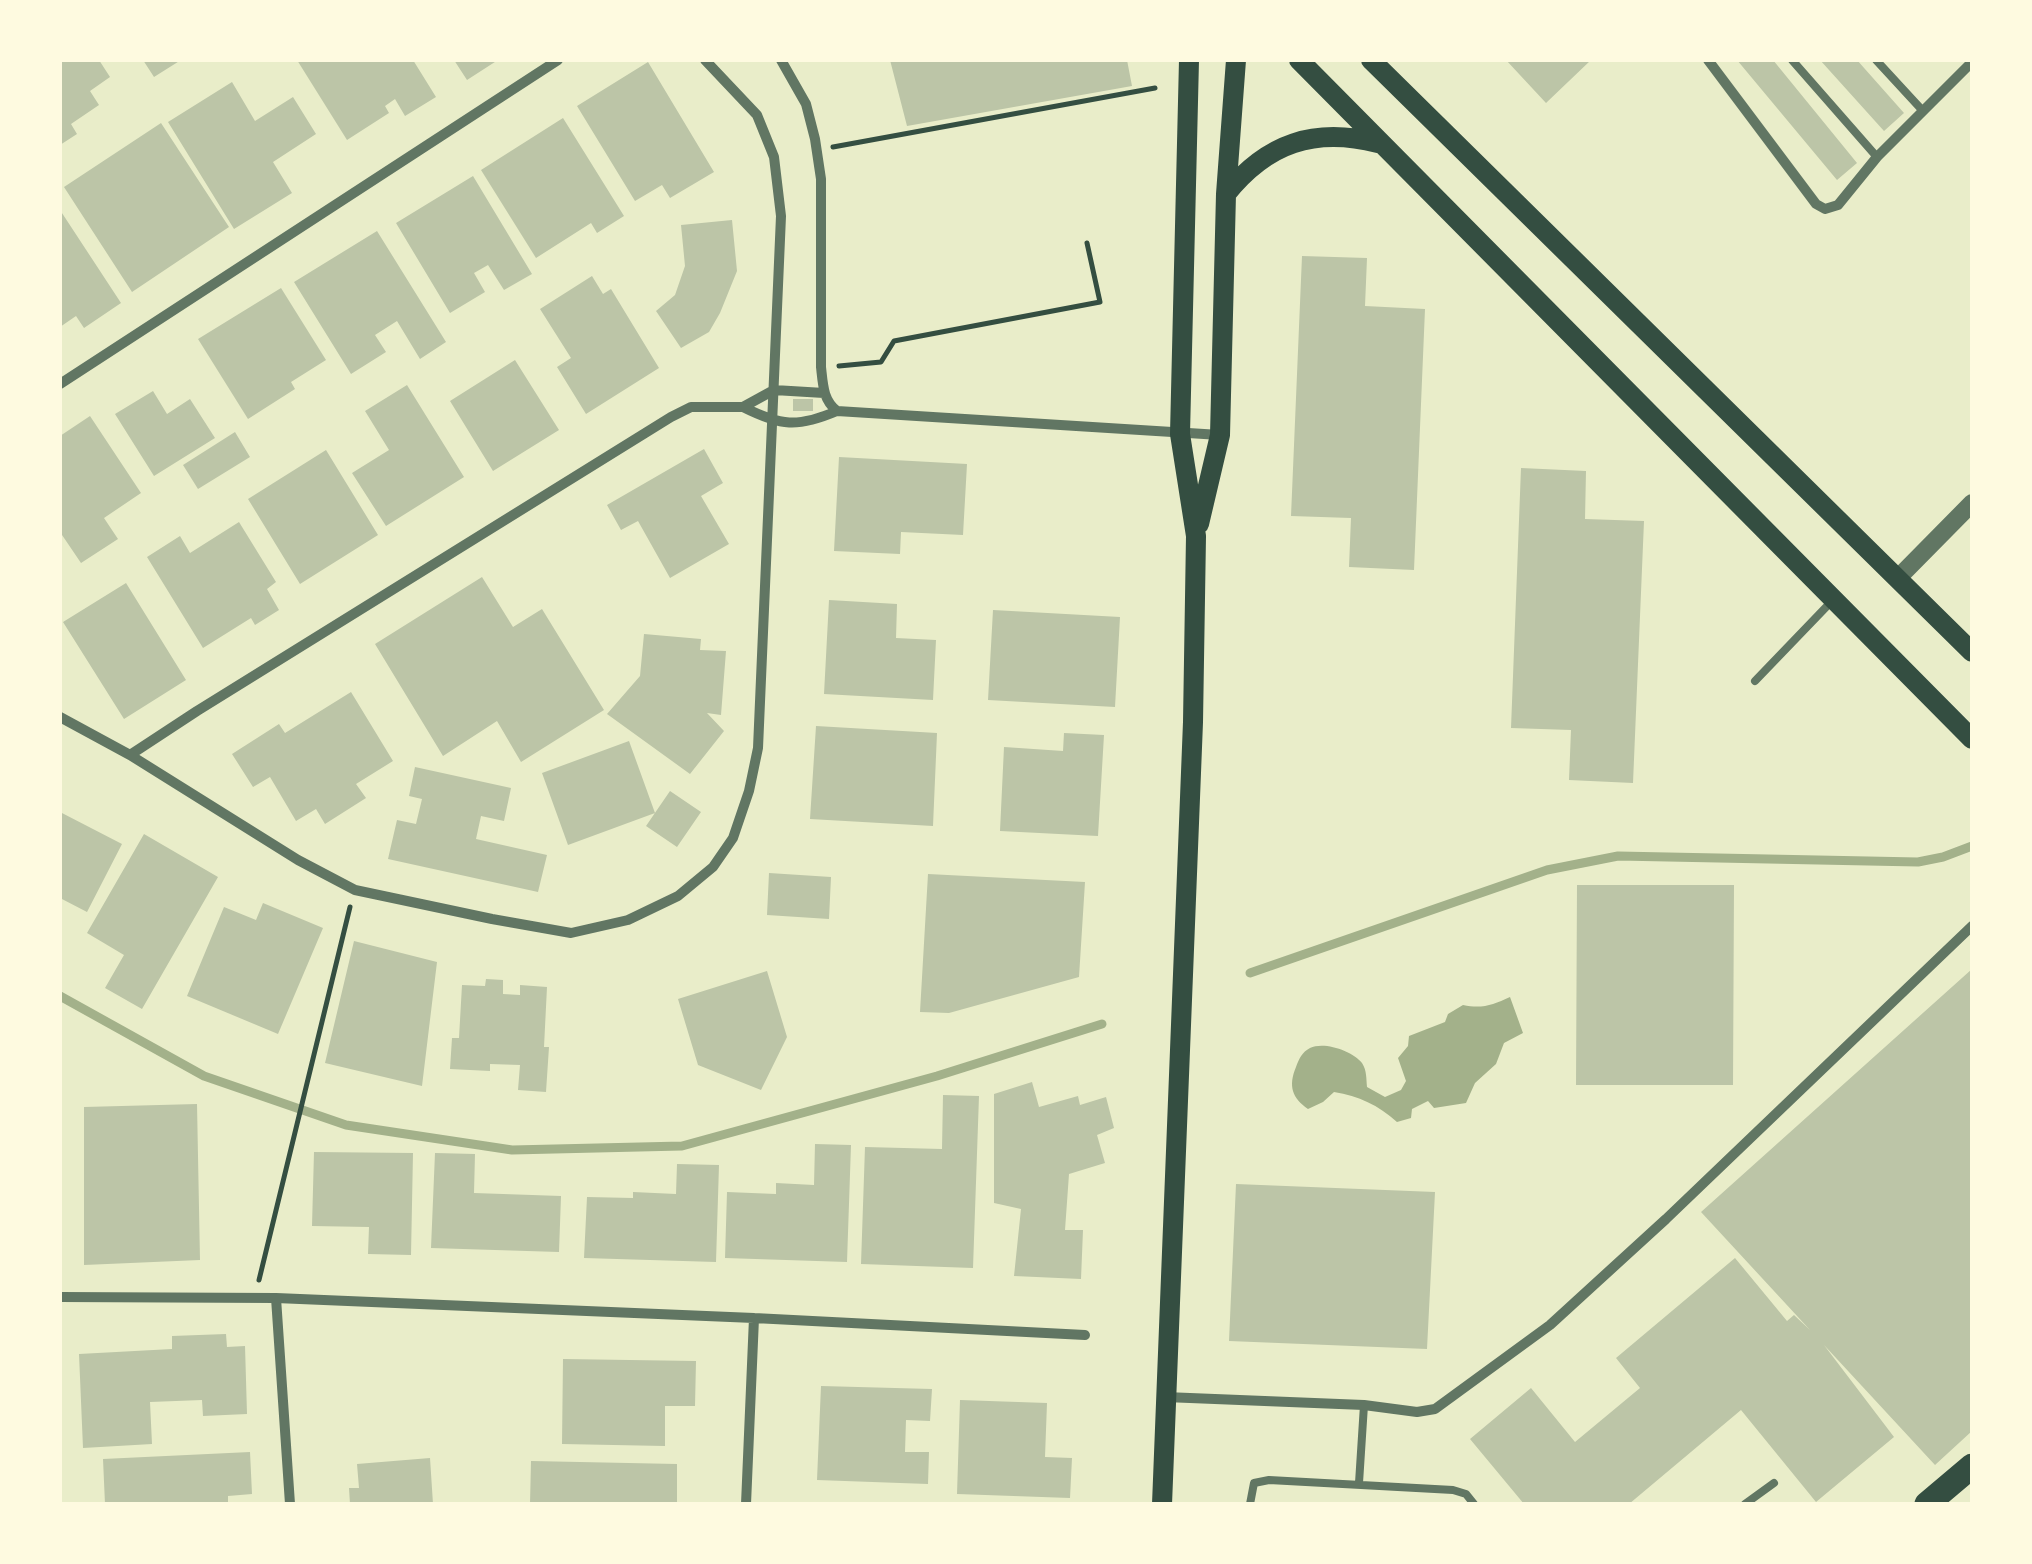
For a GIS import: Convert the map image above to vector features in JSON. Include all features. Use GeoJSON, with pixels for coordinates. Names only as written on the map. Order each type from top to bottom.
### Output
{"type":"FeatureCollection","features":[{"type":"Feature","properties":{"kind":"main road"},"geometry":{"type":"LineString","coordinates":[[1162,1504],[1193,722],[1196,536],[1180,434],[1189,60]]}},
{"type":"Feature","properties":{"kind":"main road"},"geometry":{"type":"LineString","coordinates":[[1196,536],[1220,435],[1226,194],[1236,60]]}},
{"type":"Feature","properties":{"kind":"main road"},"geometry":{"type":"LineString","coordinates":[[1299,60],[1972,739]]}},
{"type":"Feature","properties":{"kind":"main road"},"geometry":{"type":"LineString","coordinates":[[1371,60],[1972,652]]}},
{"type":"Feature","properties":{"kind":"main road"},"geometry":{"type":"LineString","coordinates":[[1226,194],[1256,162],[1296,142],[1324,136],[1380,144]]}},
{"type":"Feature","properties":{"kind":"main road"},"geometry":{"type":"LineString","coordinates":[[1928,1504],[1972,1466]]}},
{"type":"Feature","properties":{"kind":"street"},"geometry":{"type":"LineString","coordinates":[[60,384],[558,60]]}},
{"type":"Feature","properties":{"kind":"street"},"geometry":{"type":"LineString","coordinates":[[60,718],[130,755],[246,829],[354,890],[492,920],[571,932],[628,920],[678,896],[713,867],[732,838],[749,792],[758,748],[781,216],[774,157],[757,115],[704,60]]}},
{"type":"Feature","properties":{"kind":"street"},"geometry":{"type":"LineString","coordinates":[[781,60],[806,104],[816,150],[820,180],[821,368],[828,404],[838,411]]}},
{"type":"Feature","properties":{"kind":"street"},"geometry":{"type":"LineString","coordinates":[[1708,60],[1816,204],[1825,209],[1838,205],[1877,157],[1972,62]]}},
{"type":"Feature","properties":{"kind":"street"},"geometry":{"type":"LineString","coordinates":[[130,755],[671,416],[691,408],[743,406],[774,390],[824,393]]}},
{"type":"Feature","properties":{"kind":"street"},"geometry":{"type":"LineString","coordinates":[[743,406],[772,421],[814,421],[838,411],[1220,435]]}},
{"type":"Feature","properties":{"kind":"street"},"geometry":{"type":"LineString","coordinates":[[1898,578],[1972,503]]}},
{"type":"Feature","properties":{"kind":"street"},"geometry":{"type":"LineString","coordinates":[[1165,1397],[1364,1405],[1416,1412],[1434,1409],[1550,1324],[1666,1220],[1972,926]]}},
{"type":"Feature","properties":{"kind":"street"},"geometry":{"type":"LineString","coordinates":[[60,1297],[276,1298],[1085,1336]]}},
{"type":"Feature","properties":{"kind":"street"},"geometry":{"type":"LineString","coordinates":[[276,1298],[290,1504]]}},
{"type":"Feature","properties":{"kind":"street"},"geometry":{"type":"LineString","coordinates":[[746,1504],[754,1318]]}},
{"type":"Feature","properties":{"kind":"lane"},"geometry":{"type":"LineString","coordinates":[[1792,60],[1877,157]]}},
{"type":"Feature","properties":{"kind":"lane"},"geometry":{"type":"LineString","coordinates":[[1876,60],[1923,111]]}},
{"type":"Feature","properties":{"kind":"lane"},"geometry":{"type":"LineString","coordinates":[[1755,680],[1834,599]]}},
{"type":"Feature","properties":{"kind":"lane"},"geometry":{"type":"LineString","coordinates":[[1359,1483],[1364,1405]]}},
{"type":"Feature","properties":{"kind":"lane"},"geometry":{"type":"LineString","coordinates":[[1250,1504],[1254,1484],[1269,1480],[1453,1490],[1466,1494],[1474,1504]]}},
{"type":"Feature","properties":{"kind":"lane"},"geometry":{"type":"LineString","coordinates":[[1744,1504],[1774,1483]]}},
{"type":"Feature","properties":{"kind":"path"},"geometry":{"type":"LineString","coordinates":[[816,150],[1155,88]]}},
{"type":"Feature","properties":{"kind":"path"},"geometry":{"type":"LineString","coordinates":[[851,365],[881,362],[894,341],[1100,302],[1088,243]]}},
{"type":"Feature","properties":{"kind":"path"},"geometry":{"type":"LineString","coordinates":[[255,1298],[354,890]]}},
{"type":"Feature","properties":{"kind":"shaded area"},"geometry":{"type":"Polygon","coordinates":[[[1510,997],[1523,1033],[1504,1043],[1496,1064],[1475,1083],[1466,1103],[1434,1108],[1428,1101],[1412,1109],[1411,1118],[1397,1122],[1368,1102],[1343,1094],[1334,1092],[1308,1109],[1295,1096],[1292,1080],[1300,1059],[1316,1046],[1338,1048],[1358,1059],[1365,1069],[1367,1087],[1385,1097],[1401,1090],[1406,1081],[1398,1058],[1408,1046],[1409,1036],[1445,1022],[1448,1014],[1463,1005],[1487,1006],[1510,997]]]}},
{"type":"Feature","properties":{"kind":"building"},"geometry":{"type":"Polygon","coordinates":[[[60,60],[99,60],[110,77],[90,91],[99,105],[71,124],[77,134],[60,145],[60,60]]]}},
{"type":"Feature","properties":{"kind":"building"},"geometry":{"type":"Polygon","coordinates":[[[143,60],[181,60],[154,77],[143,60]]]}},
{"type":"Feature","properties":{"kind":"building"},"geometry":{"type":"Polygon","coordinates":[[[297,60],[413,60],[436,97],[405,116],[395,99],[385,106],[389,113],[347,140],[297,60]]]}},
{"type":"Feature","properties":{"kind":"building"},"geometry":{"type":"Polygon","coordinates":[[[454,60],[498,60],[467,80],[454,60]]]}},
{"type":"Feature","properties":{"kind":"building"},"geometry":{"type":"Polygon","coordinates":[[[890,60],[1127,60],[1132,86],[907,126],[890,60]]]}},
{"type":"Feature","properties":{"kind":"building"},"geometry":{"type":"Polygon","coordinates":[[[1506,60],[1591,60],[1546,103],[1506,60]]]}},
{"type":"Feature","properties":{"kind":"building"},"geometry":{"type":"Polygon","coordinates":[[[1737,60],[1773,60],[1857,163],[1837,180],[1737,60]]]}},
{"type":"Feature","properties":{"kind":"building"},"geometry":{"type":"Polygon","coordinates":[[[1820,60],[1857,60],[1904,113],[1884,131],[1820,60]]]}},
{"type":"Feature","properties":{"kind":"building"},"geometry":{"type":"Polygon","coordinates":[[[648,62],[714,172],[670,198],[662,185],[635,201],[577,106],[648,62]]]}},
{"type":"Feature","properties":{"kind":"building"},"geometry":{"type":"Polygon","coordinates":[[[232,82],[255,121],[293,97],[316,134],[273,162],[292,193],[234,229],[168,122],[232,82]]]}},
{"type":"Feature","properties":{"kind":"building"},"geometry":{"type":"Polygon","coordinates":[[[563,118],[624,216],[597,233],[591,223],[536,258],[481,170],[563,118]]]}},
{"type":"Feature","properties":{"kind":"building"},"geometry":{"type":"Polygon","coordinates":[[[161,123],[229,227],[132,292],[64,187],[161,123]]]}},
{"type":"Feature","properties":{"kind":"building"},"geometry":{"type":"Polygon","coordinates":[[[473,176],[532,274],[504,290],[488,265],[474,273],[485,292],[450,313],[396,223],[473,176]]]}},
{"type":"Feature","properties":{"kind":"building"},"geometry":{"type":"Polygon","coordinates":[[[60,210],[121,303],[84,328],[76,316],[60,327],[60,210]]]}},
{"type":"Feature","properties":{"kind":"building"},"geometry":{"type":"Polygon","coordinates":[[[732,220],[737,271],[709,332],[681,348],[656,311],[675,295],[685,266],[681,225],[732,220]]]}},
{"type":"Feature","properties":{"kind":"building"},"geometry":{"type":"Polygon","coordinates":[[[377,231],[446,342],[420,359],[397,321],[375,335],[386,352],[351,374],[294,282],[377,231]]]}},
{"type":"Feature","properties":{"kind":"building"},"geometry":{"type":"Polygon","coordinates":[[[1302,256],[1367,258],[1365,306],[1425,309],[1414,570],[1349,567],[1351,518],[1291,516],[1302,256]]]}},
{"type":"Feature","properties":{"kind":"building"},"geometry":{"type":"Polygon","coordinates":[[[592,276],[603,294],[611,289],[659,368],[586,414],[557,367],[571,358],[540,309],[592,276]]]}},
{"type":"Feature","properties":{"kind":"building"},"geometry":{"type":"Polygon","coordinates":[[[281,288],[326,360],[291,382],[295,389],[248,419],[198,339],[281,288]]]}},
{"type":"Feature","properties":{"kind":"building"},"geometry":{"type":"Polygon","coordinates":[[[515,360],[559,430],[493,471],[450,401],[515,360]]]}},
{"type":"Feature","properties":{"kind":"building"},"geometry":{"type":"Polygon","coordinates":[[[407,385],[464,477],[386,526],[352,473],[389,450],[365,411],[407,385]]]}},
{"type":"Feature","properties":{"kind":"building"},"geometry":{"type":"Polygon","coordinates":[[[153,391],[167,414],[190,399],[215,438],[154,476],[115,414],[153,391]]]}},
{"type":"Feature","properties":{"kind":"building"},"geometry":{"type":"Polygon","coordinates":[[[793,399],[813,399],[813,411],[793,411],[793,399]]]}},
{"type":"Feature","properties":{"kind":"building"},"geometry":{"type":"Polygon","coordinates":[[[90,416],[141,493],[104,518],[118,539],[81,563],[60,532],[60,436],[90,416]]]}},
{"type":"Feature","properties":{"kind":"building"},"geometry":{"type":"Polygon","coordinates":[[[235,432],[250,457],[198,489],[183,465],[235,432]]]}},
{"type":"Feature","properties":{"kind":"building"},"geometry":{"type":"Polygon","coordinates":[[[704,449],[723,483],[701,496],[729,544],[670,578],[638,521],[621,530],[607,505],[704,449]]]}},
{"type":"Feature","properties":{"kind":"building"},"geometry":{"type":"Polygon","coordinates":[[[326,450],[378,535],[300,584],[248,499],[326,450]]]}},
{"type":"Feature","properties":{"kind":"building"},"geometry":{"type":"Polygon","coordinates":[[[839,457],[967,464],[963,535],[901,532],[900,554],[834,551],[839,457]]]}},
{"type":"Feature","properties":{"kind":"building"},"geometry":{"type":"Polygon","coordinates":[[[1521,468],[1586,471],[1585,519],[1644,521],[1633,783],[1569,780],[1571,730],[1511,728],[1521,468]]]}},
{"type":"Feature","properties":{"kind":"building"},"geometry":{"type":"Polygon","coordinates":[[[239,522],[276,582],[267,589],[279,610],[255,625],[251,618],[203,648],[147,557],[180,536],[190,553],[239,522]]]}},
{"type":"Feature","properties":{"kind":"building"},"geometry":{"type":"Polygon","coordinates":[[[482,577],[513,627],[542,609],[604,710],[521,762],[497,721],[443,756],[375,644],[482,577]]]}},
{"type":"Feature","properties":{"kind":"building"},"geometry":{"type":"Polygon","coordinates":[[[126,583],[186,680],[124,719],[63,622],[126,583]]]}},
{"type":"Feature","properties":{"kind":"building"},"geometry":{"type":"Polygon","coordinates":[[[829,600],[897,604],[896,638],[936,640],[933,700],[824,694],[829,600]]]}},
{"type":"Feature","properties":{"kind":"building"},"geometry":{"type":"Polygon","coordinates":[[[993,610],[1120,617],[1115,707],[988,700],[993,610]]]}},
{"type":"Feature","properties":{"kind":"building"},"geometry":{"type":"Polygon","coordinates":[[[644,634],[701,639],[700,650],[726,651],[721,715],[707,713],[724,731],[690,774],[607,714],[640,676],[644,634]]]}},
{"type":"Feature","properties":{"kind":"building"},"geometry":{"type":"Polygon","coordinates":[[[351,692],[393,761],[356,784],[366,798],[325,824],[316,809],[296,821],[270,777],[253,787],[232,754],[279,724],[285,733],[351,692]]]}},
{"type":"Feature","properties":{"kind":"building"},"geometry":{"type":"Polygon","coordinates":[[[816,726],[937,733],[933,826],[810,819],[816,726]]]}},
{"type":"Feature","properties":{"kind":"building"},"geometry":{"type":"Polygon","coordinates":[[[1064,733],[1104,735],[1098,836],[1000,831],[1004,747],[1063,751],[1064,733]]]}},
{"type":"Feature","properties":{"kind":"building"},"geometry":{"type":"Polygon","coordinates":[[[629,741],[655,813],[568,845],[542,773],[629,741]]]}},
{"type":"Feature","properties":{"kind":"building"},"geometry":{"type":"Polygon","coordinates":[[[415,767],[511,788],[504,821],[481,816],[476,839],[547,855],[538,892],[388,859],[397,820],[416,824],[422,799],[409,796],[415,767]]]}},
{"type":"Feature","properties":{"kind":"building"},"geometry":{"type":"Polygon","coordinates":[[[670,791],[701,812],[677,847],[646,826],[670,791]]]}},
{"type":"Feature","properties":{"kind":"building"},"geometry":{"type":"Polygon","coordinates":[[[60,812],[122,844],[87,912],[60,898],[60,812]]]}},
{"type":"Feature","properties":{"kind":"building"},"geometry":{"type":"Polygon","coordinates":[[[144,834],[218,877],[142,1009],[105,988],[124,955],[87,933],[144,834]]]}},
{"type":"Feature","properties":{"kind":"building"},"geometry":{"type":"Polygon","coordinates":[[[769,873],[831,877],[829,919],[767,915],[769,873]]]}},
{"type":"Feature","properties":{"kind":"building"},"geometry":{"type":"Polygon","coordinates":[[[928,874],[1085,882],[1079,977],[949,1013],[920,1012],[928,874]]]}},
{"type":"Feature","properties":{"kind":"building"},"geometry":{"type":"Polygon","coordinates":[[[1577,885],[1734,885],[1733,1085],[1576,1085],[1577,885]]]}},
{"type":"Feature","properties":{"kind":"building"},"geometry":{"type":"Polygon","coordinates":[[[263,903],[323,928],[278,1034],[187,996],[224,907],[256,920],[263,903]]]}},
{"type":"Feature","properties":{"kind":"building"},"geometry":{"type":"Polygon","coordinates":[[[354,941],[437,962],[422,1086],[325,1063],[354,941]]]}},
{"type":"Feature","properties":{"kind":"building"},"geometry":{"type":"Polygon","coordinates":[[[1972,969],[1972,1431],[1935,1465],[1824,1345],[1894,1437],[1816,1502],[1741,1410],[1629,1504],[1524,1504],[1470,1439],[1531,1388],[1575,1442],[1640,1388],[1616,1358],[1735,1258],[1787,1321],[1794,1315],[1810,1330],[1701,1212],[1972,969]]]}},
{"type":"Feature","properties":{"kind":"building"},"geometry":{"type":"Polygon","coordinates":[[[767,971],[787,1037],[761,1090],[698,1065],[678,999],[767,971]]]}},
{"type":"Feature","properties":{"kind":"building"},"geometry":{"type":"Polygon","coordinates":[[[486,979],[503,980],[503,994],[520,995],[520,985],[547,987],[546,1092],[518,1090],[520,1065],[490,1064],[490,1071],[450,1069],[452,1038],[459,1038],[462,985],[485,986],[486,979]]]}},
{"type":"Feature","properties":{"kind":"building"},"geometry":{"type":"Polygon","coordinates":[[[1032,1082],[1039,1107],[1078,1096],[1080,1105],[1106,1097],[1114,1128],[1097,1135],[1105,1163],[1069,1174],[1065,1230],[1083,1230],[1081,1279],[1014,1276],[1021,1209],[994,1203],[994,1094],[1032,1082]]]}},
{"type":"Feature","properties":{"kind":"building"},"geometry":{"type":"Polygon","coordinates":[[[943,1095],[979,1096],[973,1268],[861,1264],[865,1147],[942,1149],[943,1095]]]}},
{"type":"Feature","properties":{"kind":"building"},"geometry":{"type":"Polygon","coordinates":[[[197,1104],[200,1260],[84,1265],[84,1107],[197,1104]]]}},
{"type":"Feature","properties":{"kind":"building"},"geometry":{"type":"Polygon","coordinates":[[[815,1144],[851,1145],[847,1262],[725,1258],[727,1192],[776,1194],[776,1183],[814,1185],[815,1144]]]}},
{"type":"Feature","properties":{"kind":"building"},"geometry":{"type":"Polygon","coordinates":[[[314,1152],[413,1153],[411,1255],[368,1254],[369,1227],[312,1226],[314,1152]]]}},
{"type":"Feature","properties":{"kind":"building"},"geometry":{"type":"Polygon","coordinates":[[[435,1153],[475,1154],[474,1193],[561,1196],[559,1252],[431,1248],[435,1153]]]}},
{"type":"Feature","properties":{"kind":"building"},"geometry":{"type":"Polygon","coordinates":[[[677,1164],[719,1165],[716,1262],[584,1258],[587,1197],[633,1198],[633,1192],[676,1194],[677,1164]]]}},
{"type":"Feature","properties":{"kind":"building"},"geometry":{"type":"Polygon","coordinates":[[[1236,1184],[1435,1192],[1427,1349],[1229,1341],[1236,1184]]]}},
{"type":"Feature","properties":{"kind":"building"},"geometry":{"type":"Polygon","coordinates":[[[226,1334],[227,1347],[245,1346],[247,1414],[203,1416],[202,1400],[150,1402],[152,1444],[83,1448],[79,1354],[172,1349],[172,1336],[226,1334]]]}},
{"type":"Feature","properties":{"kind":"building"},"geometry":{"type":"Polygon","coordinates":[[[563,1359],[696,1361],[695,1406],[665,1406],[665,1446],[562,1444],[563,1359]]]}},
{"type":"Feature","properties":{"kind":"building"},"geometry":{"type":"Polygon","coordinates":[[[821,1386],[932,1389],[930,1421],[906,1420],[905,1452],[929,1452],[928,1484],[817,1480],[821,1386]]]}},
{"type":"Feature","properties":{"kind":"building"},"geometry":{"type":"Polygon","coordinates":[[[960,1400],[1047,1403],[1045,1457],[1072,1458],[1070,1498],[957,1494],[960,1400]]]}},
{"type":"Feature","properties":{"kind":"building"},"geometry":{"type":"Polygon","coordinates":[[[250,1452],[252,1494],[228,1496],[228,1504],[105,1504],[103,1459],[250,1452]]]}},
{"type":"Feature","properties":{"kind":"building"},"geometry":{"type":"Polygon","coordinates":[[[430,1458],[433,1504],[350,1504],[349,1488],[359,1488],[357,1464],[430,1458]]]}},
{"type":"Feature","properties":{"kind":"building"},"geometry":{"type":"Polygon","coordinates":[[[531,1461],[677,1464],[677,1504],[530,1504],[531,1461]]]}},
{"type":"Feature","properties":{"kind":"waterway"},"geometry":{"type":"LineString","coordinates":[[1250,973],[1547,870],[1618,856],[1918,862],[1972,846]]}},
{"type":"Feature","properties":{"kind":"waterway"},"geometry":{"type":"LineString","coordinates":[[60,996],[204,1076],[346,1125],[512,1150],[682,1146],[937,1076],[1102,1024]]}}]}
